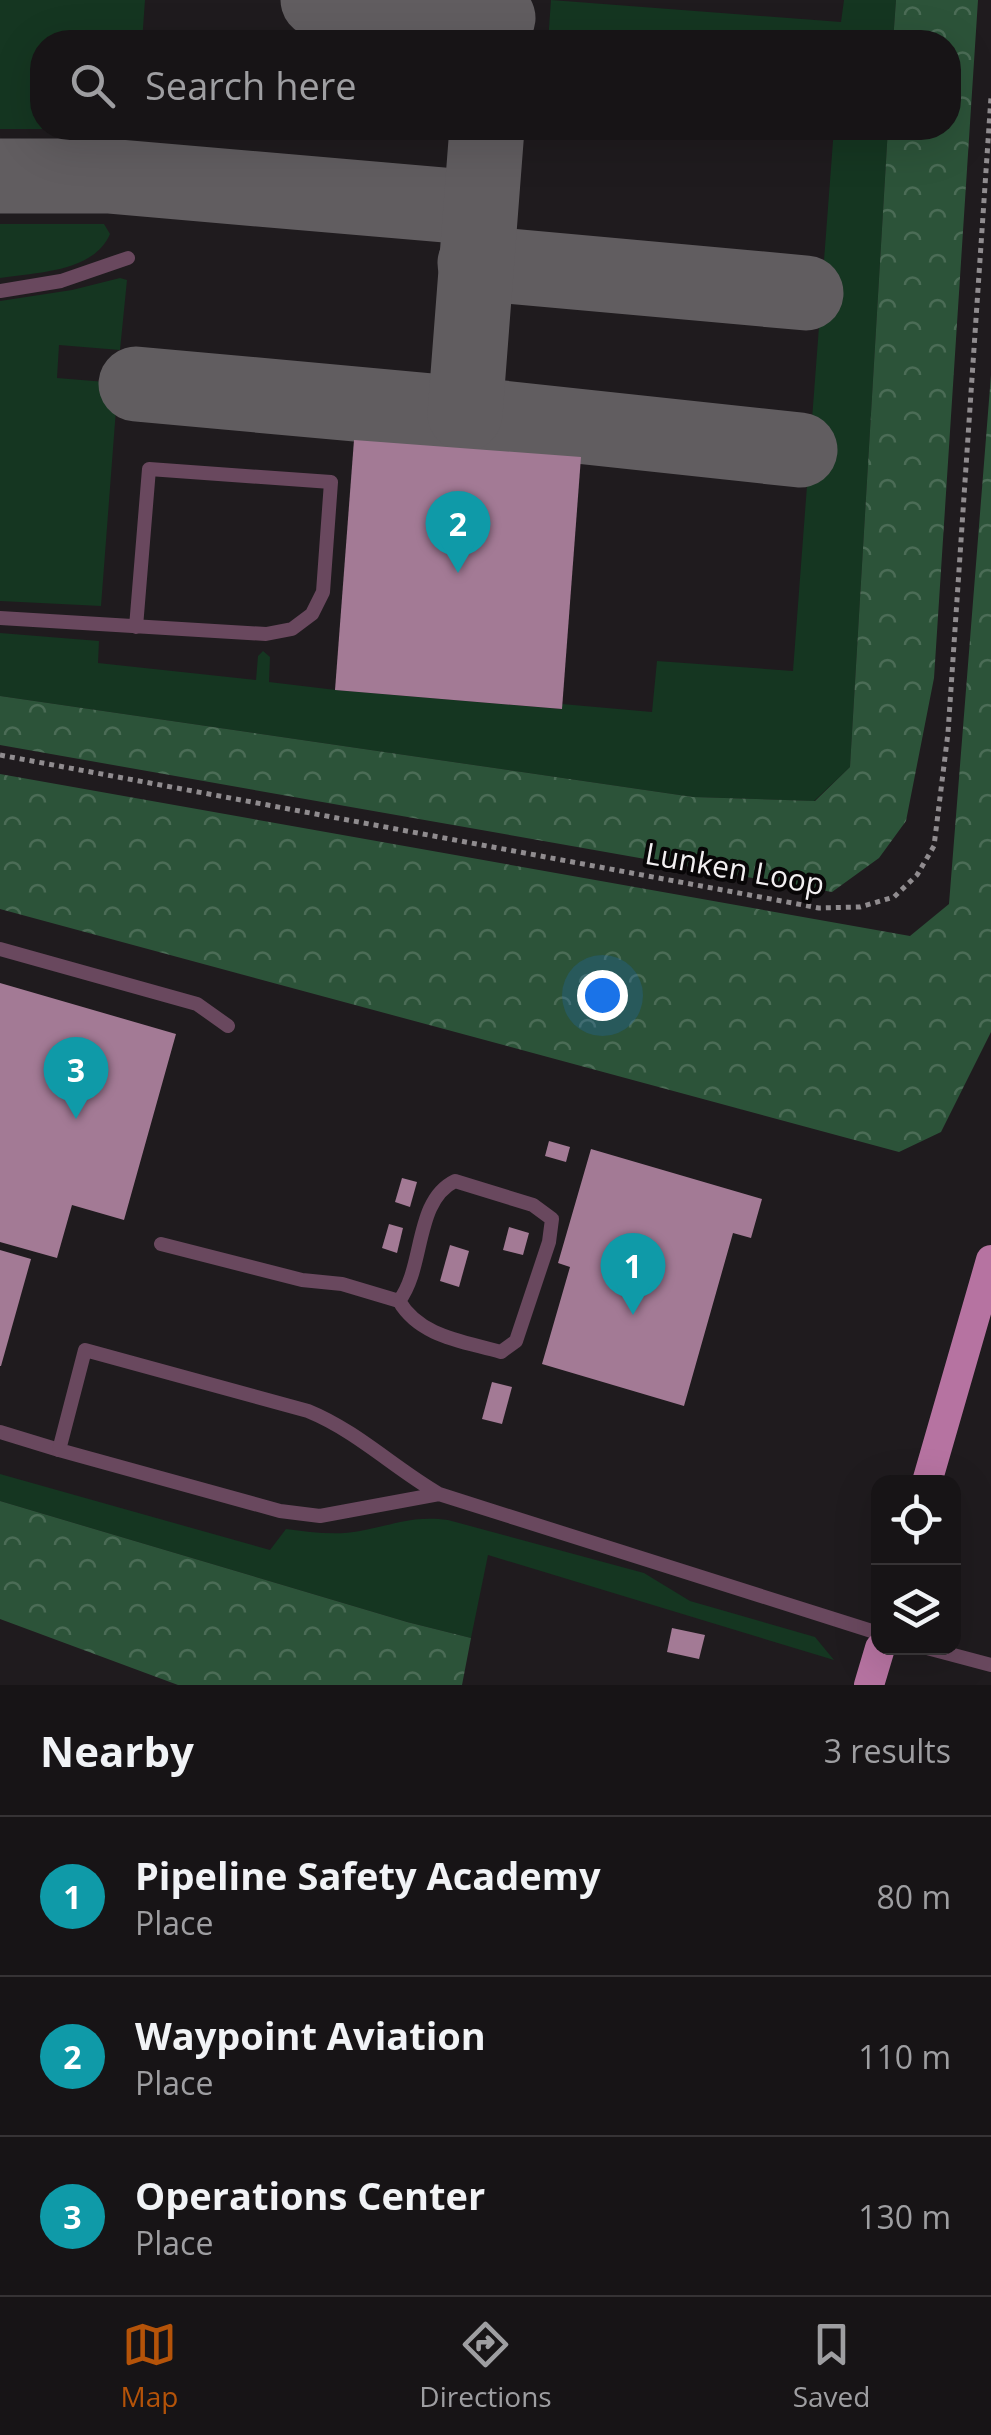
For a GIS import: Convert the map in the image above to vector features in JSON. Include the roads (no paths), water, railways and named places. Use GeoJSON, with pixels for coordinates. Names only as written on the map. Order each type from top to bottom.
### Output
{"type":"FeatureCollection","features":[{"type":"Feature","properties":{"kind":"main road"},"geometry":{"type":"LineString","coordinates":[[929,1475],[974,1336],[991,1260]]}},
{"type":"Feature","properties":{"kind":"main road"},"geometry":{"type":"LineString","coordinates":[[869,1685],[878,1655]]}},
{"type":"Feature","properties":{"kind":"lane"},"geometry":{"type":"LineString","coordinates":[[0,290],[60,281],[128,258]]}},
{"type":"Feature","properties":{"kind":"lane"},"geometry":{"type":"LineString","coordinates":[[0,618],[136,627],[266,634],[292,629],[312,614],[323,592],[330,482],[149,469],[136,627]]}},
{"type":"Feature","properties":{"kind":"lane"},"geometry":{"type":"LineString","coordinates":[[0,949],[197,1004],[228,1026]]}},
{"type":"Feature","properties":{"kind":"lane"},"geometry":{"type":"LineString","coordinates":[[161,1244],[399,1300],[408,1317],[423,1329],[501,1352],[516,1341],[549,1242],[552,1219],[533,1206],[455,1181],[441,1188],[432,1204],[408,1289],[399,1300]]}},
{"type":"Feature","properties":{"kind":"lane"},"geometry":{"type":"LineString","coordinates":[[59,1450],[85,1350],[308,1411],[344,1429],[439,1494],[871,1631]]}},
{"type":"Feature","properties":{"kind":"lane"},"geometry":{"type":"LineString","coordinates":[[0,1432],[280,1511],[320,1516],[439,1494]]}},
{"type":"Feature","properties":{"kind":"lane"},"geometry":{"type":"LineString","coordinates":[[953,1655],[991,1665]]}},
{"type":"Feature","properties":{"kind":"place","name":"Waypoint Aviation"},"geometry":{"type":"Point","coordinates":[458,573]}},
{"type":"Feature","properties":{"kind":"place","name":"Operations Center"},"geometry":{"type":"Point","coordinates":[76,1119]}},
{"type":"Feature","properties":{"kind":"place","name":"Pipeline Safety Academy"},"geometry":{"type":"Point","coordinates":[633,1315]}}]}
